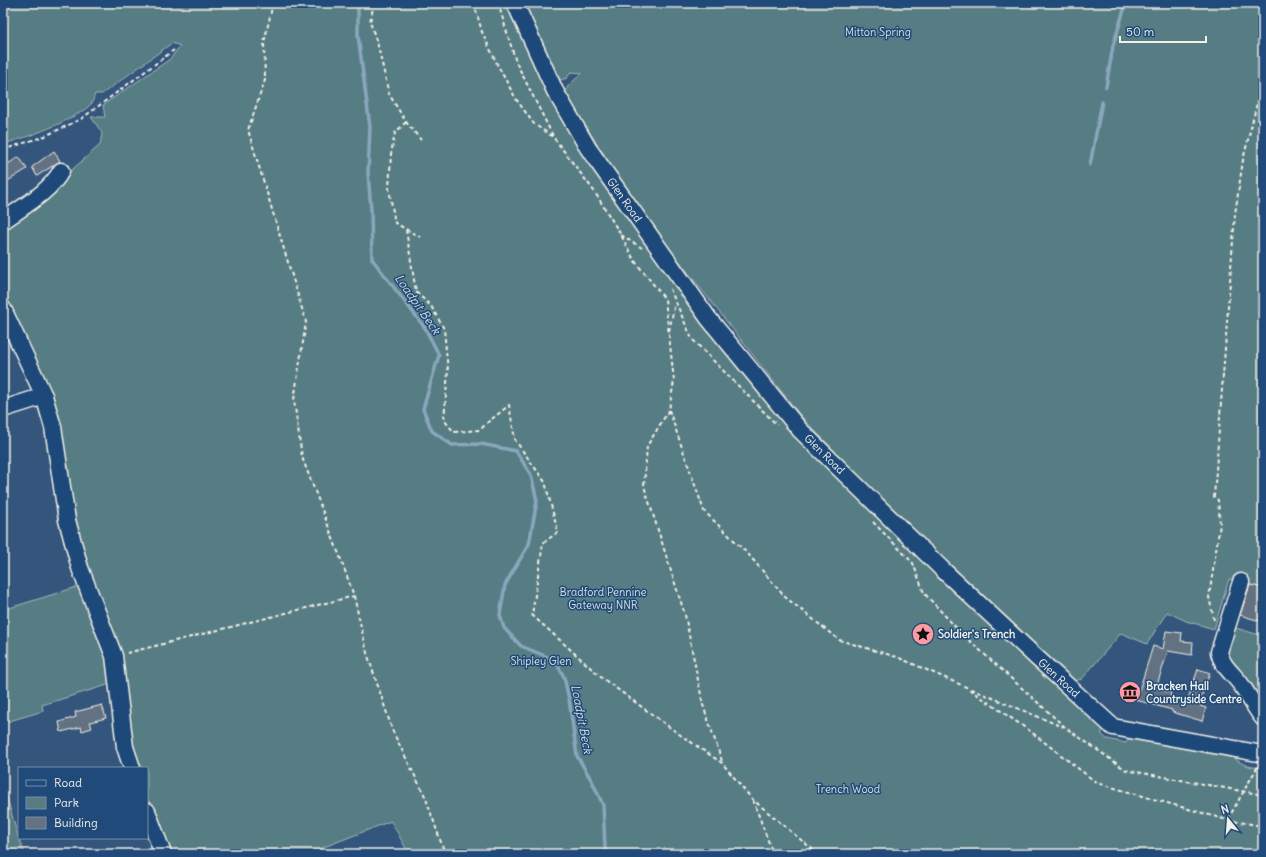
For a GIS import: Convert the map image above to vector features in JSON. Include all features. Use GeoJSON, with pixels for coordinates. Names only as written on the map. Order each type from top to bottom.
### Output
{"type":"FeatureCollection","features":[{"type":"Feature","properties":{"kind":"street","name":"Glen Road"},"geometry":{"type":"LineString","coordinates":[[515,3],[555,91],[588,148],[709,319],[800,430],[943,570],[1113,727],[1261,759]]}},
{"type":"Feature","properties":{"kind":"street"},"geometry":{"type":"LineString","coordinates":[[3,221],[32,201],[56,180],[61,171]]}},
{"type":"Feature","properties":{"kind":"street"},"geometry":{"type":"LineString","coordinates":[[3,309],[44,396],[54,426],[67,520],[80,568],[114,656],[125,747],[132,767]]}},
{"type":"Feature","properties":{"kind":"street"},"geometry":{"type":"LineString","coordinates":[[3,409],[44,396]]}},
{"type":"Feature","properties":{"kind":"street"},"geometry":{"type":"LineString","coordinates":[[1241,582],[1219,652],[1220,658],[1225,666],[1241,684],[1263,718]]}},
{"type":"Feature","properties":{"kind":"street"},"geometry":{"type":"LineString","coordinates":[[148,814],[163,854]]}},
{"type":"Feature","properties":{"kind":"path"},"geometry":{"type":"LineString","coordinates":[[273,3],[264,43],[265,80],[248,130],[306,322],[294,400],[302,457],[354,596],[367,653],[393,732],[424,796],[445,854]]}},
{"type":"Feature","properties":{"kind":"path"},"geometry":{"type":"LineString","coordinates":[[374,3],[370,22],[378,46],[389,94],[406,122],[421,140]]}},
{"type":"Feature","properties":{"kind":"path"},"geometry":{"type":"LineString","coordinates":[[474,3],[482,32],[496,64],[516,99],[534,124],[554,138]]}},
{"type":"Feature","properties":{"kind":"path"},"geometry":{"type":"LineString","coordinates":[[498,3],[516,62],[554,138],[594,191],[621,235],[634,260],[665,299],[674,381],[669,410],[647,446],[644,486],[685,615],[703,704],[722,763]]}},
{"type":"Feature","properties":{"kind":"path"},"geometry":{"type":"LineString","coordinates":[[3,150],[45,136],[81,119],[174,50]]}},
{"type":"Feature","properties":{"kind":"path"},"geometry":{"type":"LineString","coordinates":[[1215,622],[1209,597],[1220,524],[1218,500],[1214,497],[1235,214],[1243,160],[1263,79]]}},
{"type":"Feature","properties":{"kind":"path"},"geometry":{"type":"LineString","coordinates":[[406,122],[395,133],[391,154],[389,189],[394,223],[420,237]]}},
{"type":"Feature","properties":{"kind":"path"},"geometry":{"type":"LineString","coordinates":[[406,230],[416,292],[431,306],[444,329],[448,371],[444,420],[454,432],[480,430],[489,420],[498,415],[509,405],[515,440],[545,482],[558,532],[543,543],[532,615],[602,678],[722,763],[752,799],[818,854]]}},
{"type":"Feature","properties":{"kind":"path"},"geometry":{"type":"LineString","coordinates":[[668,333],[676,301]]}},
{"type":"Feature","properties":{"kind":"path"},"geometry":{"type":"LineString","coordinates":[[669,410],[704,511],[748,554],[785,597],[839,640],[897,657],[1066,728]]}},
{"type":"Feature","properties":{"kind":"path"},"geometry":{"type":"LineString","coordinates":[[114,656],[354,596]]}},
{"type":"Feature","properties":{"kind":"path"},"geometry":{"type":"LineString","coordinates":[[966,687],[1030,731],[1097,783],[1227,820],[1263,826]]}},
{"type":"Feature","properties":{"kind":"path"},"geometry":{"type":"LineString","coordinates":[[1227,820],[1261,759]]}},
{"type":"Feature","properties":{"kind":"path"},"geometry":{"type":"LineString","coordinates":[[1244,791],[1263,795]]}},
{"type":"Feature","properties":{"kind":"path"},"geometry":{"type":"LineString","coordinates":[[752,799],[773,854]]}},
{"type":"Feature","properties":{"kind":"green space","name":"Bradford Pennine Gateway NNR"},"geometry":{"type":"Polygon","coordinates":[[[3,3],[512,3],[539,69],[759,387],[1105,726],[1102,730],[1102,735],[1107,739],[1126,743],[1130,736],[1157,740],[1234,758],[1252,767],[1263,766],[1263,854],[409,854],[391,821],[319,849],[320,852],[282,854],[170,854],[148,799],[148,767],[135,767],[119,656],[84,552],[73,507],[53,396],[3,293],[3,225],[22,214],[100,145],[102,133],[91,117],[105,117],[103,105],[170,59],[180,46],[172,43],[102,94],[95,94],[92,103],[63,122],[24,138],[3,144],[3,3]]]}},
{"type":"Feature","properties":{"kind":"green space","name":"Mitton Spring"},"geometry":{"type":"Polygon","coordinates":[[[523,3],[1263,3],[1263,588],[1229,579],[1214,629],[1186,621],[1167,612],[1147,644],[1121,633],[1082,679],[1071,682],[935,556],[800,415],[643,215],[565,94],[568,86],[582,73],[571,72],[567,78],[557,81],[523,3]]]}},
{"type":"Feature","properties":{"kind":"green space"},"geometry":{"type":"Polygon","coordinates":[[[80,586],[96,623],[114,683],[42,705],[43,711],[3,723],[3,610],[80,586]]]}},
{"type":"Feature","properties":{"kind":"green space"},"geometry":{"type":"Polygon","coordinates":[[[1232,627],[1263,636],[1263,711],[1227,658],[1226,645],[1232,627]]]}},
{"type":"Feature","properties":{"kind":"green space"},"geometry":{"type":"Polygon","coordinates":[[[3,783],[18,839],[25,854],[3,854],[3,783]]]}},
{"type":"Feature","properties":{"kind":"building"},"geometry":{"type":"Polygon","coordinates":[[[54,151],[60,161],[37,176],[32,167],[54,151]]]}},
{"type":"Feature","properties":{"kind":"building"},"geometry":{"type":"Polygon","coordinates":[[[19,157],[27,169],[3,184],[3,167],[19,157]]]}},
{"type":"Feature","properties":{"kind":"building"},"geometry":{"type":"Polygon","coordinates":[[[1250,585],[1263,588],[1263,622],[1240,615],[1250,585]]]}},
{"type":"Feature","properties":{"kind":"building"},"geometry":{"type":"Polygon","coordinates":[[[1166,631],[1182,633],[1181,641],[1193,642],[1192,655],[1168,651],[1156,688],[1171,693],[1170,697],[1187,702],[1198,669],[1210,673],[1201,698],[1200,706],[1206,708],[1202,721],[1172,712],[1172,710],[1136,700],[1153,646],[1163,649],[1166,631]]]}},
{"type":"Feature","properties":{"kind":"building"},"geometry":{"type":"Polygon","coordinates":[[[102,705],[106,718],[90,722],[92,728],[82,731],[81,727],[61,732],[59,722],[76,717],[75,712],[102,705]]]}},
{"type":"Feature","properties":{"kind":"waterway","name":"Loadpit Beck"},"geometry":{"type":"LineString","coordinates":[[358,3],[358,35],[370,127],[368,173],[371,210],[372,259],[425,328],[439,355],[423,409],[432,431],[452,445],[481,444],[516,451],[531,475],[537,501],[529,544],[505,585],[500,615],[504,628],[521,646],[555,660],[564,677],[569,699],[577,756],[592,781],[603,805],[606,854]]}},
{"type":"Feature","properties":{"kind":"waterway"},"geometry":{"type":"LineString","coordinates":[[1106,87],[1113,46],[1126,3]]}},
{"type":"Feature","properties":{"kind":"waterway"},"geometry":{"type":"LineString","coordinates":[[1090,165],[1102,102]]}},
{"type":"Feature","properties":{"kind":"place","name":"Soldier's Trench"},"geometry":{"type":"Point","coordinates":[923,634]}},
{"type":"Feature","properties":{"kind":"place","name":"Bracken Hall Countryside Centre"},"geometry":{"type":"Point","coordinates":[1130,692]}},
{"type":"Feature","properties":{"kind":"park label","name":"Shipley Glen"},"geometry":{"type":"Point","coordinates":[541,661]}},
{"type":"Feature","properties":{"kind":"park label","name":"Trench Wood"},"geometry":{"type":"Point","coordinates":[848,789]}}]}
